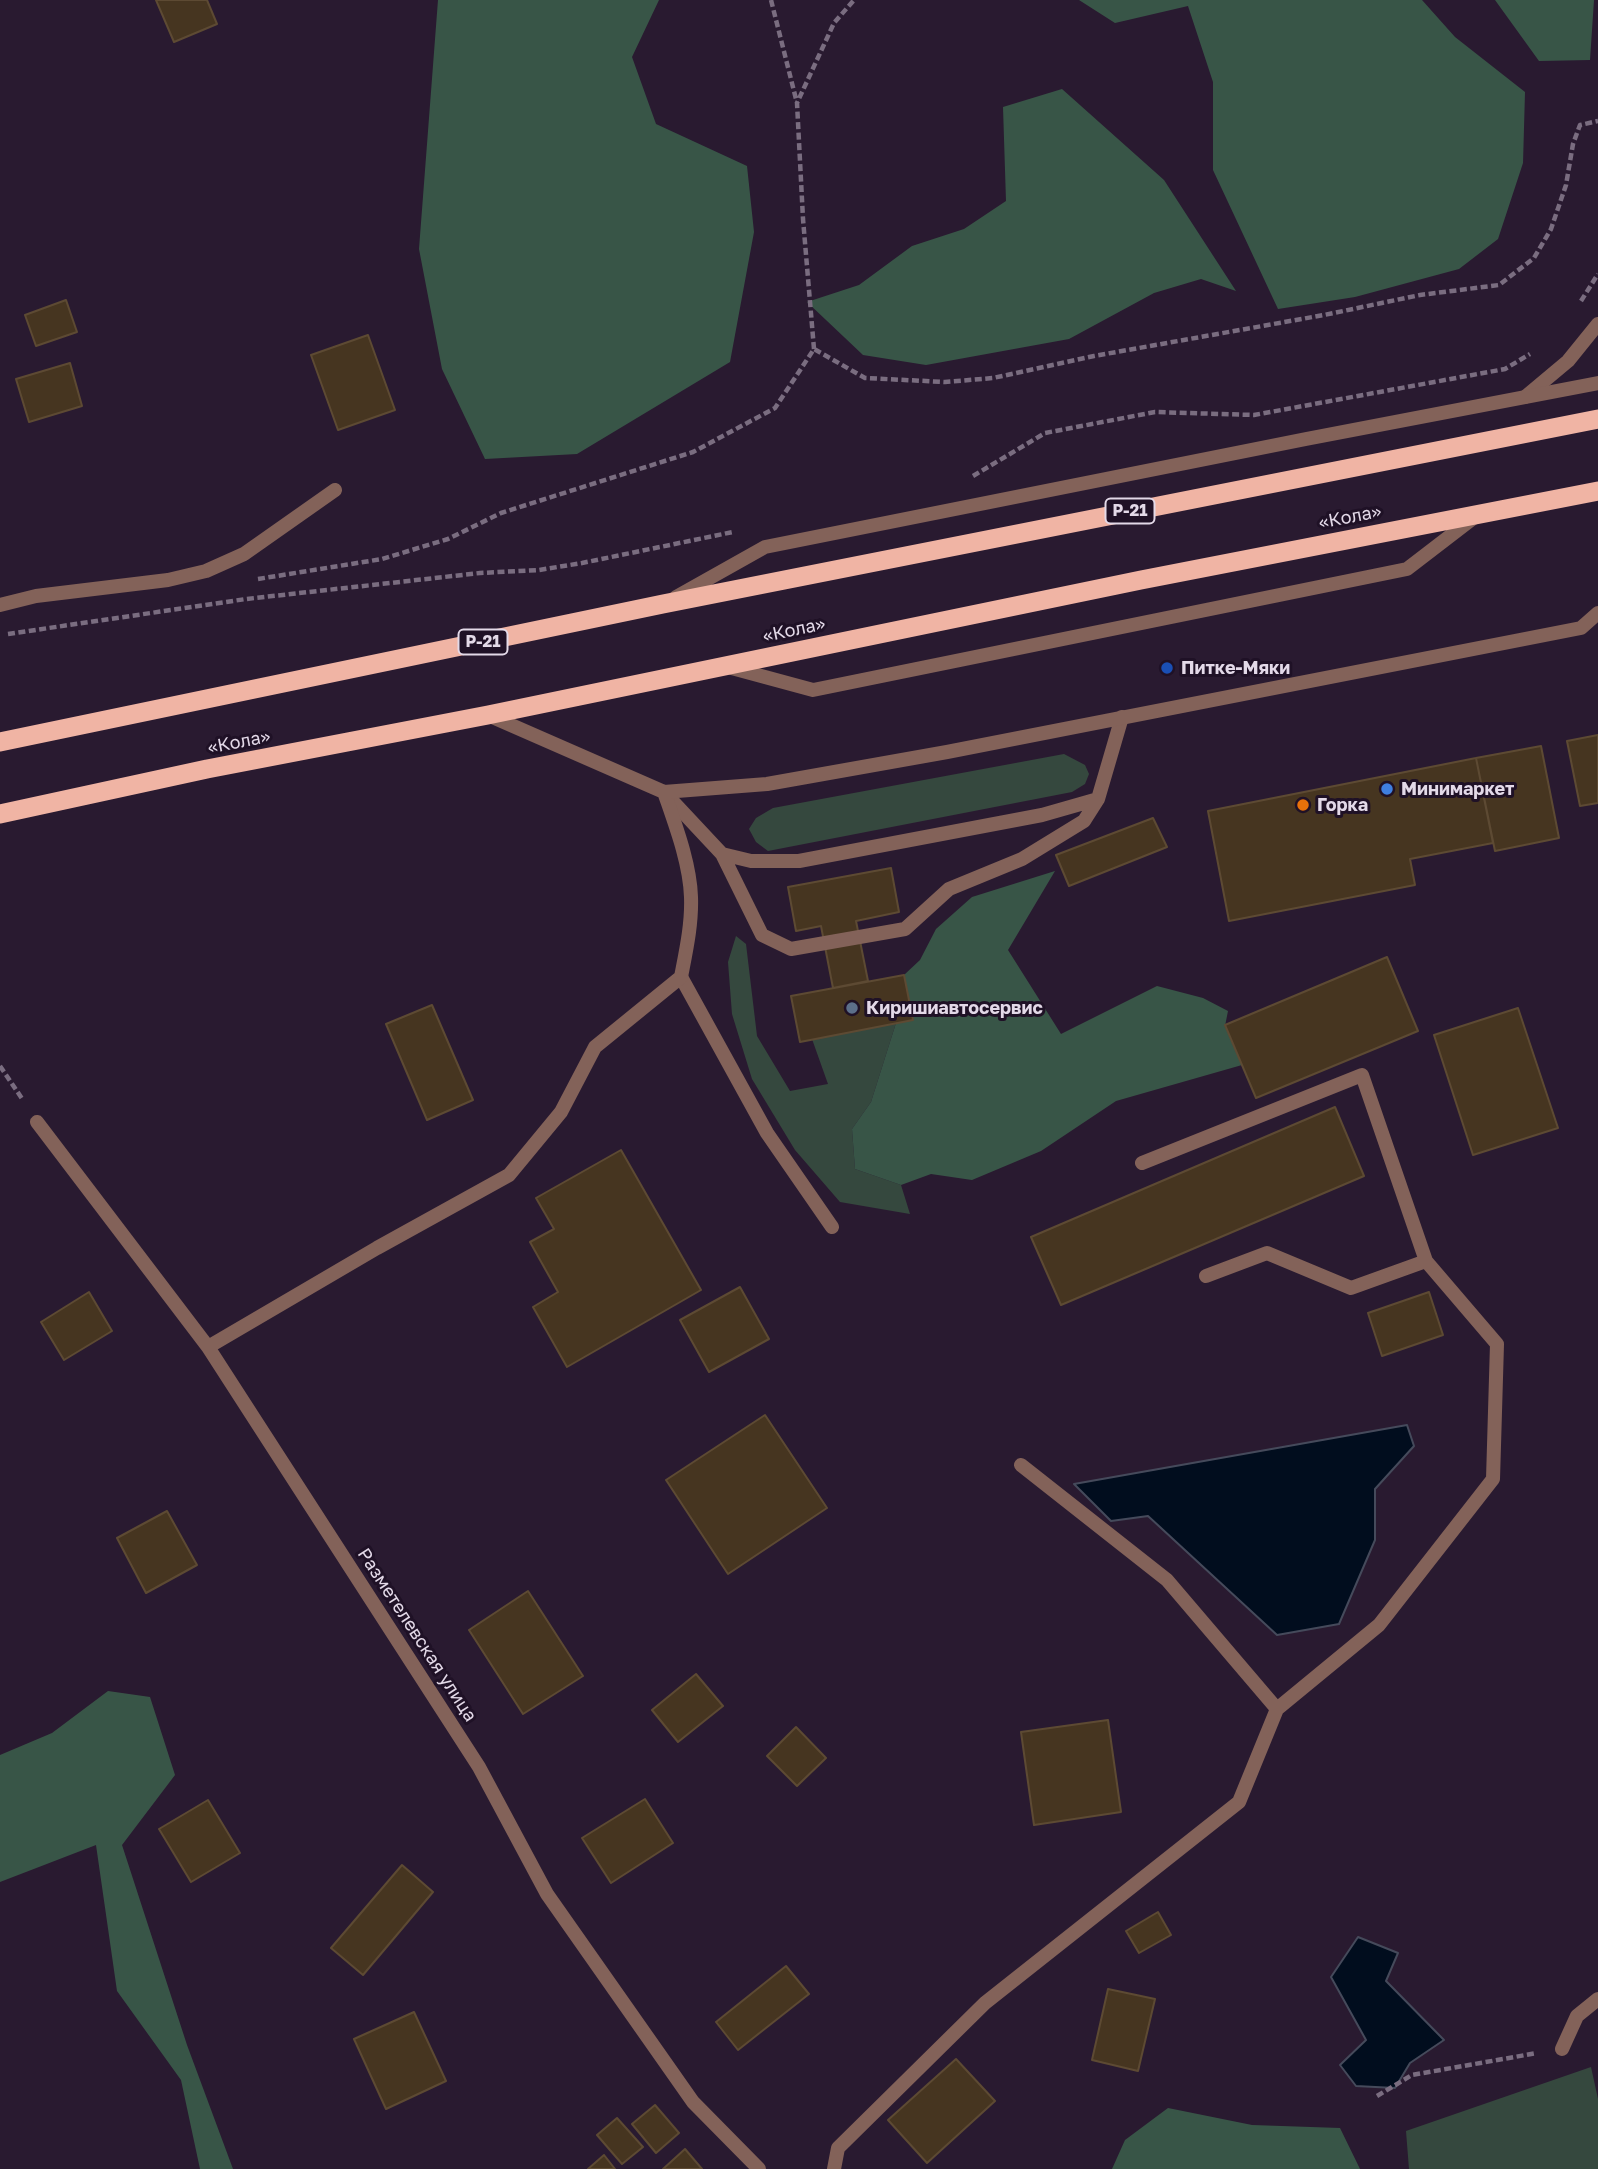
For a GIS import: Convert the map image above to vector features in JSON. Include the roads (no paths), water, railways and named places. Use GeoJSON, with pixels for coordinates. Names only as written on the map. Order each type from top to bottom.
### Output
{"type":"FeatureCollection","features":[{"type":"Feature","properties":{"kind":"highway","name":"Р-21"},"geometry":{"type":"LineString","coordinates":[[0,741],[663,604],[1598,419]]}},
{"type":"Feature","properties":{"kind":"highway","name":"«Кола»"},"geometry":{"type":"LineString","coordinates":[[0,814],[207,769],[488,716],[1482,512],[1598,491]]}},
{"type":"Feature","properties":{"kind":"street"},"geometry":{"type":"LineString","coordinates":[[1525,397],[1568,361],[1598,324]]}},
{"type":"Feature","properties":{"kind":"street"},"geometry":{"type":"LineString","coordinates":[[663,604],[765,547],[1598,383]]}},
{"type":"Feature","properties":{"kind":"street"},"geometry":{"type":"LineString","coordinates":[[0,605],[36,596],[168,580],[206,571],[244,554],[335,490]]}},
{"type":"Feature","properties":{"kind":"street"},"geometry":{"type":"LineString","coordinates":[[723,666],[813,690],[1407,569],[1482,512]]}},
{"type":"Feature","properties":{"kind":"street"},"geometry":{"type":"LineString","coordinates":[[1581,628],[1598,613]]}},
{"type":"Feature","properties":{"kind":"street"},"geometry":{"type":"LineString","coordinates":[[664,792],[767,784],[947,752],[1598,626]]}},
{"type":"Feature","properties":{"kind":"street"},"geometry":{"type":"LineString","coordinates":[[488,716],[664,792],[722,854],[762,935],[791,949],[905,929],[949,889],[1022,859],[1084,821],[1098,799],[1122,718]]}},
{"type":"Feature","properties":{"kind":"street"},"geometry":{"type":"LineString","coordinates":[[664,792],[681,844],[691,894],[690,927],[681,977],[767,1133],[832,1227]]}},
{"type":"Feature","properties":{"kind":"street"},"geometry":{"type":"LineString","coordinates":[[722,854],[751,861],[799,861],[1042,815],[1098,799]]}},
{"type":"Feature","properties":{"kind":"street"},"geometry":{"type":"LineString","coordinates":[[208,1347],[377,1248],[509,1175],[561,1112],[595,1047],[681,977]]}},
{"type":"Feature","properties":{"kind":"street"},"geometry":{"type":"LineString","coordinates":[[834,2169],[838,2148],[985,2003],[1239,1802],[1278,1709],[1379,1625],[1493,1479],[1497,1344],[1426,1261],[1362,1075],[1142,1163]]}},
{"type":"Feature","properties":{"kind":"street","name":"Разметелевская улица"},"geometry":{"type":"LineString","coordinates":[[37,1122],[208,1347],[479,1767],[547,1894],[694,2102],[759,2169]]}},
{"type":"Feature","properties":{"kind":"street"},"geometry":{"type":"LineString","coordinates":[[1206,1276],[1267,1253],[1351,1288],[1426,1261]]}},
{"type":"Feature","properties":{"kind":"street"},"geometry":{"type":"LineString","coordinates":[[1021,1465],[1167,1580],[1278,1709]]}},
{"type":"Feature","properties":{"kind":"street"},"geometry":{"type":"LineString","coordinates":[[1562,2049],[1577,2016],[1598,1998]]}},
{"type":"Feature","properties":{"kind":"water"},"geometry":{"type":"Polygon","coordinates":[[[1407,1425],[1414,1446],[1375,1489],[1375,1540],[1339,1624],[1277,1635],[1148,1516],[1111,1521],[1074,1484],[1407,1425]]]}},
{"type":"Feature","properties":{"kind":"water"},"geometry":{"type":"Polygon","coordinates":[[[1358,1937],[1398,1953],[1386,1981],[1444,2040],[1410,2063],[1395,2088],[1356,2086],[1340,2065],[1366,2040],[1331,1977],[1358,1937]]]}},
{"type":"Feature","properties":{"kind":"place","name":"Питке-Мяки"},"geometry":{"type":"Point","coordinates":[1167,668]}},
{"type":"Feature","properties":{"kind":"place","name":"Минимаркет"},"geometry":{"type":"Point","coordinates":[1387,789]}},
{"type":"Feature","properties":{"kind":"place","name":"Горка"},"geometry":{"type":"Point","coordinates":[1303,805]}},
{"type":"Feature","properties":{"kind":"place","name":"Киришиавтосервис"},"geometry":{"type":"Point","coordinates":[852,1008]}}]}
